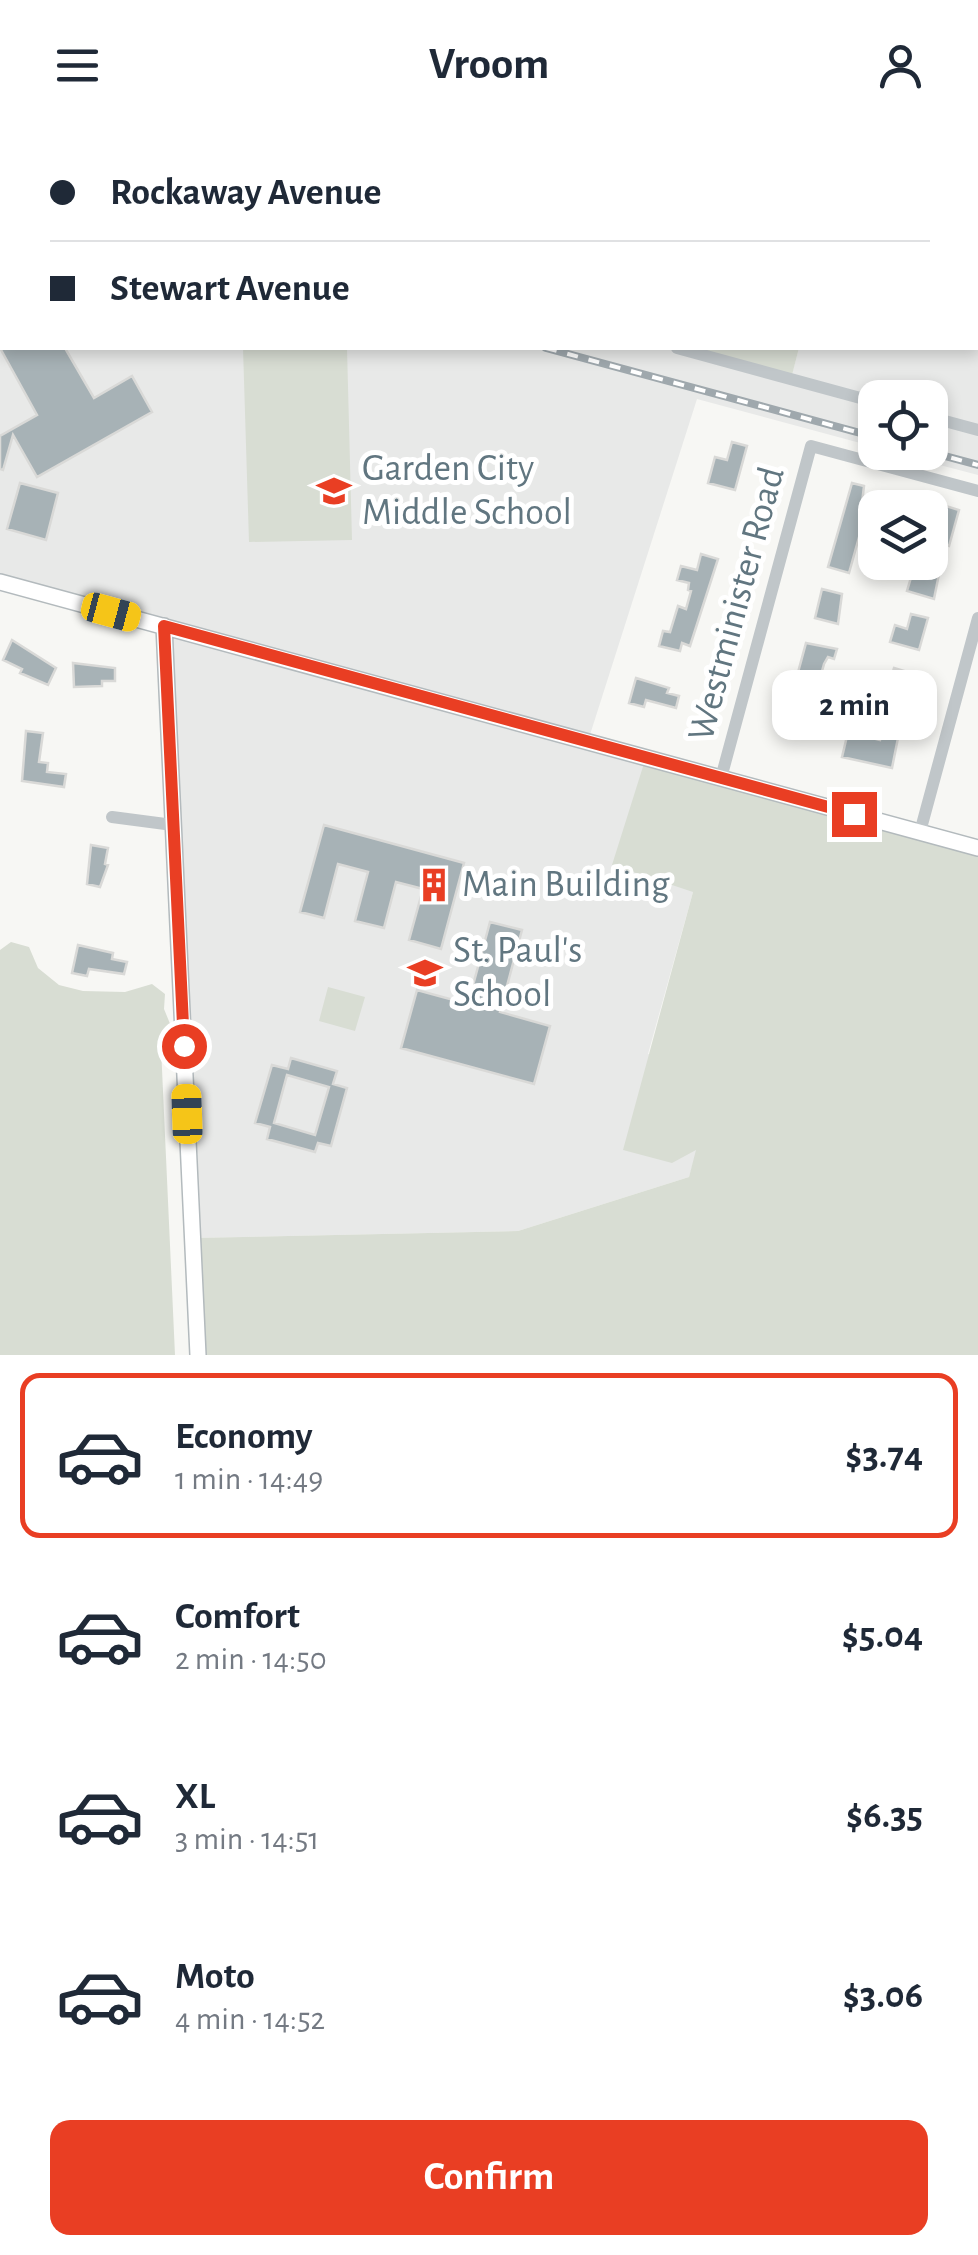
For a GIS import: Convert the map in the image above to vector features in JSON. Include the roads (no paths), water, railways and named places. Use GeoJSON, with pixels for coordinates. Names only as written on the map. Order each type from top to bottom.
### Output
{"type":"FeatureCollection","features":[{"type":"Feature","properties":{"kind":"main road"},"geometry":{"type":"LineString","coordinates":[[0,582],[978,848]]}},
{"type":"Feature","properties":{"kind":"main road"},"geometry":{"type":"LineString","coordinates":[[164,626],[198,1355]]}},
{"type":"Feature","properties":{"kind":"street"},"geometry":{"type":"LineString","coordinates":[[684,350],[858,397]]}},
{"type":"Feature","properties":{"kind":"street"},"geometry":{"type":"LineString","coordinates":[[948,421],[978,430]]}},
{"type":"Feature","properties":{"kind":"street","name":"Westminister Road"},"geometry":{"type":"LineString","coordinates":[[721,778],[810,446],[978,492]]}},
{"type":"Feature","properties":{"kind":"street"},"geometry":{"type":"LineString","coordinates":[[920,832],[978,618]]}},
{"type":"Feature","properties":{"kind":"street"},"geometry":{"type":"LineString","coordinates":[[112,816],[174,825]]}},
{"type":"Feature","properties":{"kind":"railway"},"geometry":{"type":"LineString","coordinates":[[553,350],[858,432]]}},
{"type":"Feature","properties":{"kind":"railway"},"geometry":{"type":"LineString","coordinates":[[948,457],[978,465]]}},
{"type":"Feature","properties":{"kind":"place","name":"Garden City Middle School"},"geometry":{"type":"Point","coordinates":[334,491]}},
{"type":"Feature","properties":{"kind":"place","name":"Main Building"},"geometry":{"type":"Point","coordinates":[434,885]}},
{"type":"Feature","properties":{"kind":"place","name":"St. Paul's School"},"geometry":{"type":"Point","coordinates":[425,973]}}]}
